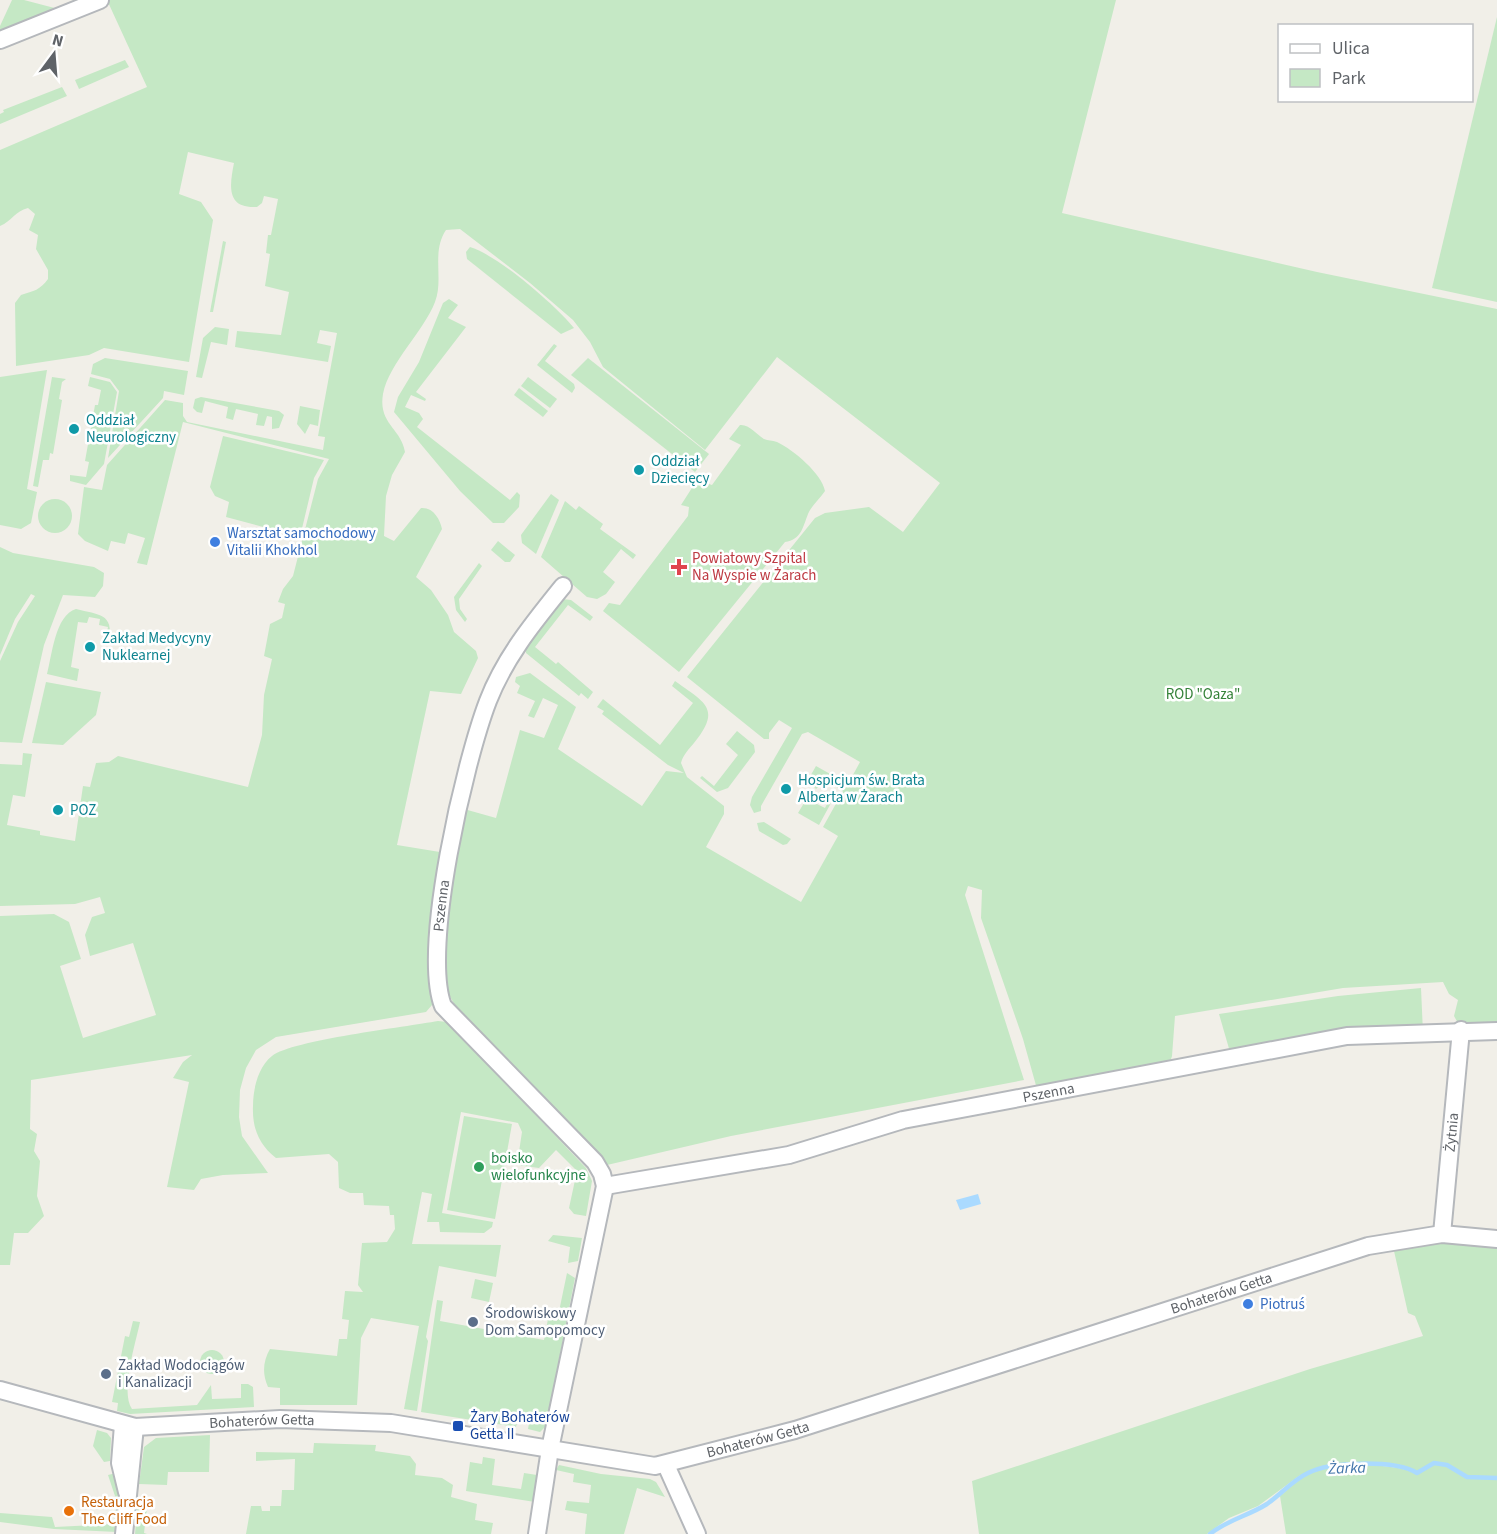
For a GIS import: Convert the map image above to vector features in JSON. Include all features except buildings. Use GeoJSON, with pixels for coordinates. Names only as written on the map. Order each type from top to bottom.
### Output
{"type":"FeatureCollection","features":[{"type":"Feature","properties":{"kind":"street"},"geometry":{"type":"LineString","coordinates":[[0,40],[100,0]]}},
{"type":"Feature","properties":{"kind":"street","name":"Pszenna"},"geometry":{"type":"LineString","coordinates":[[563,586],[520,639],[488,700],[456,815],[439,919],[436,978],[443,1006],[595,1162],[602,1174],[605,1186],[789,1155],[903,1120],[1347,1036],[1461,1030],[1497,1031]]}},
{"type":"Feature","properties":{"kind":"street","name":"Żytnia"},"geometry":{"type":"LineString","coordinates":[[1442,1234],[1461,1030]]}},
{"type":"Feature","properties":{"kind":"street"},"geometry":{"type":"LineString","coordinates":[[537,1534],[550,1449],[605,1186]]}},
{"type":"Feature","properties":{"kind":"street","name":"Bohaterów Getta"},"geometry":{"type":"LineString","coordinates":[[0,1390],[129,1426],[279,1419],[366,1421],[423,1427],[643,1466],[666,1465],[795,1430],[1313,1262],[1391,1240],[1442,1234],[1497,1239]]}},
{"type":"Feature","properties":{"kind":"street"},"geometry":{"type":"LineString","coordinates":[[124,1534],[129,1499],[129,1426]]}},
{"type":"Feature","properties":{"kind":"street"},"geometry":{"type":"LineString","coordinates":[[666,1465],[696,1534]]}},
{"type":"Feature","properties":{"kind":"green space"},"geometry":{"type":"Polygon","coordinates":[[[12,0],[24,0],[66,11],[0,38],[0,26],[12,0]]]}},
{"type":"Feature","properties":{"kind":"green space","name":"ROD \"Oaza\""},"geometry":{"type":"Polygon","coordinates":[[[107,0],[1116,0],[1062,213],[1317,272],[1497,309],[1497,1027],[1459,1025],[1454,1016],[1458,1000],[1449,994],[1443,982],[1343,988],[1175,1016],[1172,1056],[1168,1069],[1037,1089],[1023,1039],[981,918],[982,890],[968,886],[965,895],[1024,1080],[731,1136],[607,1165],[457,1009],[443,984],[443,921],[464,809],[496,818],[520,730],[544,738],[558,705],[543,698],[534,718],[528,716],[535,701],[517,693],[520,686],[515,682],[516,677],[530,673],[576,707],[558,749],[642,806],[666,771],[684,773],[668,765],[602,714],[604,711],[597,707],[603,699],[660,745],[693,703],[672,686],[675,681],[695,695],[706,707],[707,722],[681,763],[687,777],[724,806],[724,814],[706,847],[801,902],[838,836],[823,827],[843,791],[826,781],[816,789],[808,780],[816,766],[848,784],[860,762],[808,732],[802,734],[761,806],[761,811],[754,813],[750,805],[752,797],[792,728],[779,720],[769,733],[769,739],[764,739],[687,677],[815,518],[825,513],[869,507],[903,532],[940,483],[777,357],[705,450],[603,367],[590,342],[573,320],[530,283],[460,229],[446,230],[439,247],[435,302],[392,371],[383,394],[382,404],[387,419],[403,444],[405,452],[392,475],[386,496],[384,536],[394,541],[421,508],[429,509],[435,514],[442,529],[416,577],[431,590],[448,615],[454,632],[476,651],[478,658],[461,694],[430,691],[397,845],[446,853],[432,1005],[426,1012],[276,1037],[256,1050],[246,1068],[240,1090],[239,1117],[242,1136],[268,1173],[223,1175],[201,1179],[194,1190],[167,1187],[189,1082],[173,1078],[183,1062],[192,1055],[31,1080],[30,1129],[37,1134],[34,1151],[40,1161],[37,1196],[44,1216],[28,1233],[14,1233],[10,1265],[0,1265],[0,916],[54,914],[69,922],[81,959],[60,966],[83,1038],[156,1015],[133,943],[90,956],[85,935],[92,917],[105,913],[100,897],[75,904],[0,906],[0,764],[22,765],[23,753],[32,754],[25,797],[13,795],[7,825],[40,831],[40,835],[75,841],[83,786],[90,787],[96,763],[109,762],[118,756],[248,787],[262,735],[264,695],[272,659],[264,656],[270,624],[282,618],[285,604],[278,602],[283,589],[293,576],[318,479],[329,459],[183,422],[147,565],[137,563],[145,538],[128,533],[125,544],[111,541],[108,551],[85,541],[78,534],[84,487],[102,490],[107,465],[165,400],[183,403],[183,416],[187,422],[323,450],[325,437],[318,436],[337,333],[320,330],[317,343],[331,346],[328,362],[235,347],[237,331],[281,335],[289,292],[265,286],[270,254],[266,253],[268,235],[271,235],[278,199],[264,196],[262,203],[257,207],[239,204],[232,194],[231,187],[234,163],[188,152],[179,194],[201,202],[213,220],[189,362],[104,348],[89,355],[16,366],[15,303],[21,295],[42,286],[48,279],[48,270],[36,249],[38,235],[29,230],[35,214],[28,208],[24,209],[0,226],[0,150],[147,87],[107,0]]]}},
{"type":"Feature","properties":{"kind":"green space"},"geometry":{"type":"Polygon","coordinates":[[[1497,17],[1497,302],[1432,288],[1497,17]]]}},
{"type":"Feature","properties":{"kind":"green space"},"geometry":{"type":"Polygon","coordinates":[[[125,60],[129,67],[79,89],[75,80],[125,60]]]}},
{"type":"Feature","properties":{"kind":"green space"},"geometry":{"type":"Polygon","coordinates":[[[62,87],[67,96],[0,124],[0,114],[4,112],[3,110],[62,87]]]}},
{"type":"Feature","properties":{"kind":"green space"},"geometry":{"type":"Polygon","coordinates":[[[223,241],[226,242],[213,312],[210,312],[223,241]]]}},
{"type":"Feature","properties":{"kind":"green space"},"geometry":{"type":"Polygon","coordinates":[[[470,247],[510,270],[553,306],[574,328],[561,334],[467,259],[466,252],[470,247]]]}},
{"type":"Feature","properties":{"kind":"green space"},"geometry":{"type":"Polygon","coordinates":[[[449,299],[458,305],[448,318],[466,327],[416,392],[426,399],[425,401],[411,395],[405,407],[419,413],[423,419],[417,427],[510,500],[517,492],[520,495],[519,507],[504,523],[493,523],[460,491],[394,412],[398,397],[419,362],[443,303],[449,299]]]}},
{"type":"Feature","properties":{"kind":"green space"},"geometry":{"type":"Polygon","coordinates":[[[215,327],[229,329],[227,345],[211,342],[202,378],[196,377],[203,338],[215,327]]]}},
{"type":"Feature","properties":{"kind":"green space"},"geometry":{"type":"Polygon","coordinates":[[[554,344],[557,346],[545,361],[574,384],[575,388],[572,393],[537,365],[554,344]]]}},
{"type":"Feature","properties":{"kind":"green space"},"geometry":{"type":"Polygon","coordinates":[[[105,358],[188,371],[184,395],[164,391],[163,398],[108,458],[119,391],[110,379],[91,374],[93,364],[105,358]]]}},
{"type":"Feature","properties":{"kind":"green space"},"geometry":{"type":"Polygon","coordinates":[[[588,358],[709,454],[695,472],[571,375],[588,358]]]}},
{"type":"Feature","properties":{"kind":"green space"},"geometry":{"type":"Polygon","coordinates":[[[47,370],[27,489],[37,492],[31,523],[21,529],[0,525],[0,377],[47,370]]]}},
{"type":"Feature","properties":{"kind":"green space"},"geometry":{"type":"Polygon","coordinates":[[[52,377],[66,379],[62,382],[59,399],[62,400],[53,454],[50,453],[49,460],[43,460],[38,487],[33,486],[52,377]]]}},
{"type":"Feature","properties":{"kind":"green space"},"geometry":{"type":"Polygon","coordinates":[[[90,377],[110,382],[117,392],[104,464],[86,485],[70,481],[70,475],[86,477],[89,462],[85,461],[95,405],[98,405],[101,390],[88,386],[90,377]]]}},
{"type":"Feature","properties":{"kind":"green space"},"geometry":{"type":"Polygon","coordinates":[[[528,377],[557,399],[550,408],[521,386],[528,377]]]}},
{"type":"Feature","properties":{"kind":"green space"},"geometry":{"type":"Polygon","coordinates":[[[519,388],[548,411],[543,417],[514,395],[519,388]]]}},
{"type":"Feature","properties":{"kind":"green space"},"geometry":{"type":"Polygon","coordinates":[[[201,397],[279,411],[284,415],[279,428],[272,429],[272,417],[267,416],[264,426],[256,425],[258,414],[236,409],[233,420],[226,418],[228,407],[205,401],[202,413],[197,412],[193,408],[195,399],[201,397]]]}},
{"type":"Feature","properties":{"kind":"green space"},"geometry":{"type":"Polygon","coordinates":[[[300,406],[320,410],[318,426],[310,424],[305,434],[297,424],[300,406]]]}},
{"type":"Feature","properties":{"kind":"green space"},"geometry":{"type":"Polygon","coordinates":[[[740,425],[749,428],[764,439],[777,442],[799,457],[819,477],[825,491],[809,511],[798,536],[785,542],[679,672],[603,611],[609,603],[620,605],[688,516],[689,507],[681,505],[697,480],[712,485],[741,445],[729,439],[740,425]]]}},
{"type":"Feature","properties":{"kind":"green space"},"geometry":{"type":"Polygon","coordinates":[[[223,436],[324,460],[314,478],[300,537],[226,517],[229,502],[215,496],[210,487],[223,436]]]}},
{"type":"Feature","properties":{"kind":"green space"},"geometry":{"type":"Polygon","coordinates":[[[551,494],[559,500],[536,554],[522,543],[521,535],[551,494]]]}},
{"type":"Feature","properties":{"kind":"green space"},"geometry":{"type":"Polygon","coordinates":[[[55,499],[67,504],[72,516],[67,528],[55,533],[43,528],[38,516],[43,504],[55,499]]]}},
{"type":"Feature","properties":{"kind":"green space"},"geometry":{"type":"Polygon","coordinates":[[[565,501],[576,510],[579,506],[603,524],[600,529],[636,555],[633,559],[621,549],[603,572],[615,582],[606,594],[597,599],[587,597],[541,557],[565,501]]]}},
{"type":"Feature","properties":{"kind":"green space"},"geometry":{"type":"Polygon","coordinates":[[[498,541],[515,555],[510,562],[505,562],[491,550],[498,541]]]}},
{"type":"Feature","properties":{"kind":"green space"},"geometry":{"type":"Polygon","coordinates":[[[0,547],[13,553],[94,567],[104,573],[103,586],[95,597],[63,595],[44,645],[22,743],[0,742],[0,661],[18,622],[35,596],[31,594],[15,619],[0,655],[0,547]]]}},
{"type":"Feature","properties":{"kind":"green space"},"geometry":{"type":"Polygon","coordinates":[[[479,563],[482,566],[459,599],[460,609],[467,619],[465,622],[456,610],[454,597],[479,563]]]}},
{"type":"Feature","properties":{"kind":"green space"},"geometry":{"type":"Polygon","coordinates":[[[562,599],[571,600],[593,617],[590,621],[568,605],[535,647],[556,664],[558,662],[593,692],[588,699],[581,693],[579,696],[526,653],[526,645],[562,599]]]}},
{"type":"Feature","properties":{"kind":"green space"},"geometry":{"type":"Polygon","coordinates":[[[76,609],[103,617],[107,620],[110,632],[109,641],[105,641],[108,627],[99,625],[100,619],[89,617],[87,623],[78,622],[71,667],[79,669],[77,681],[47,674],[59,627],[63,619],[76,609]]]}},
{"type":"Feature","properties":{"kind":"green space"},"geometry":{"type":"Polygon","coordinates":[[[46,682],[101,692],[96,715],[63,745],[32,743],[46,682]]]}},
{"type":"Feature","properties":{"kind":"green space"},"geometry":{"type":"Polygon","coordinates":[[[737,731],[754,745],[755,752],[728,788],[717,792],[700,778],[702,776],[714,786],[738,755],[726,744],[737,731]]]}},
{"type":"Feature","properties":{"kind":"green space"},"geometry":{"type":"Polygon","coordinates":[[[832,790],[837,792],[819,825],[798,813],[804,803],[815,803],[825,808],[830,798],[826,795],[832,790]]]}},
{"type":"Feature","properties":{"kind":"green space"},"geometry":{"type":"Polygon","coordinates":[[[764,822],[791,839],[783,845],[759,831],[757,823],[764,822]]]}},
{"type":"Feature","properties":{"kind":"green space"},"geometry":{"type":"Polygon","coordinates":[[[1421,988],[1423,1033],[1230,1052],[1219,1014],[1338,996],[1421,988]]]}},
{"type":"Feature","properties":{"kind":"green space"},"geometry":{"type":"Polygon","coordinates":[[[438,1021],[447,1022],[586,1168],[592,1181],[586,1216],[574,1214],[569,1208],[577,1171],[556,1150],[539,1168],[517,1165],[522,1132],[518,1123],[461,1112],[442,1213],[493,1222],[492,1227],[484,1233],[440,1232],[439,1222],[427,1222],[432,1194],[422,1192],[412,1244],[501,1245],[496,1277],[439,1266],[426,1337],[428,1341],[417,1411],[404,1409],[419,1326],[371,1318],[361,1338],[357,1405],[280,1405],[280,1388],[268,1387],[264,1372],[270,1349],[337,1356],[339,1339],[347,1339],[349,1320],[342,1319],[345,1291],[363,1292],[358,1285],[362,1243],[387,1242],[395,1229],[394,1215],[390,1215],[389,1206],[364,1205],[363,1193],[350,1193],[339,1188],[338,1162],[329,1154],[276,1158],[270,1153],[261,1142],[255,1129],[253,1114],[257,1079],[267,1061],[284,1050],[325,1039],[438,1021]]]}},
{"type":"Feature","properties":{"kind":"green space","name":"boisko wielofunkcyjne"},"geometry":{"type":"Polygon","coordinates":[[[464,1116],[512,1124],[495,1219],[447,1210],[464,1116]]]}},
{"type":"Feature","properties":{"kind":"green space"},"geometry":{"type":"Polygon","coordinates":[[[553,1235],[582,1238],[578,1261],[568,1263],[570,1247],[548,1241],[553,1235]]]}},
{"type":"Feature","properties":{"kind":"green space"},"geometry":{"type":"Polygon","coordinates":[[[1437,1242],[1497,1246],[1497,1534],[1286,1534],[1280,1496],[1310,1473],[1333,1467],[1358,1465],[1328,1465],[1299,1476],[1258,1506],[1229,1518],[1207,1534],[979,1534],[972,1481],[1310,1369],[1423,1336],[1415,1316],[1408,1313],[1394,1251],[1437,1242]],[[1434,1463],[1417,1473],[1410,1468],[1397,1466],[1378,1466],[1394,1467],[1416,1474],[1434,1464],[1446,1466],[1470,1477],[1447,1464],[1434,1463]]]}},
{"type":"Feature","properties":{"kind":"green space"},"geometry":{"type":"Polygon","coordinates":[[[567,1273],[575,1278],[546,1426],[540,1432],[528,1429],[530,1418],[519,1415],[516,1427],[421,1412],[437,1300],[443,1301],[440,1321],[544,1340],[548,1319],[557,1321],[567,1273]]]}},
{"type":"Feature","properties":{"kind":"green space"},"geometry":{"type":"Polygon","coordinates":[[[475,1279],[493,1283],[489,1302],[471,1298],[475,1279]]]}},
{"type":"Feature","properties":{"kind":"green space"},"geometry":{"type":"Polygon","coordinates":[[[133,1321],[140,1322],[128,1379],[129,1401],[132,1409],[197,1405],[211,1385],[212,1399],[241,1398],[241,1384],[253,1387],[254,1407],[130,1414],[117,1411],[118,1403],[112,1402],[125,1336],[129,1337],[133,1321]]]}},
{"type":"Feature","properties":{"kind":"green space"},"geometry":{"type":"Polygon","coordinates":[[[212,1350],[217,1351],[223,1357],[223,1367],[217,1373],[212,1374],[207,1373],[201,1367],[200,1362],[201,1357],[207,1351],[212,1350]]]}},
{"type":"Feature","properties":{"kind":"green space"},"geometry":{"type":"Polygon","coordinates":[[[97,1430],[107,1433],[111,1438],[110,1461],[104,1462],[93,1446],[97,1430]]]}},
{"type":"Feature","properties":{"kind":"green space"},"geometry":{"type":"Polygon","coordinates":[[[210,1435],[209,1472],[168,1472],[167,1485],[139,1484],[144,1447],[156,1438],[210,1435]]]}},
{"type":"Feature","properties":{"kind":"green space"},"geometry":{"type":"Polygon","coordinates":[[[314,1443],[376,1445],[375,1451],[410,1456],[416,1464],[415,1475],[442,1478],[453,1485],[451,1497],[477,1504],[475,1520],[493,1523],[491,1534],[246,1534],[251,1506],[261,1506],[262,1511],[270,1511],[270,1506],[281,1506],[282,1490],[294,1490],[295,1459],[256,1461],[256,1452],[313,1453],[314,1443]]]}},
{"type":"Feature","properties":{"kind":"green space"},"geometry":{"type":"Polygon","coordinates":[[[483,1457],[495,1459],[492,1485],[521,1489],[524,1473],[537,1475],[539,1478],[535,1502],[466,1491],[470,1462],[482,1464],[483,1457]]]}},
{"type":"Feature","properties":{"kind":"green space"},"geometry":{"type":"Polygon","coordinates":[[[559,1465],[601,1474],[650,1479],[656,1482],[665,1497],[637,1488],[624,1534],[585,1534],[587,1514],[565,1510],[567,1501],[589,1503],[591,1485],[573,1482],[574,1474],[556,1470],[559,1465]]]}},
{"type":"Feature","properties":{"kind":"green space"},"geometry":{"type":"Polygon","coordinates":[[[116,1473],[122,1489],[117,1532],[54,1529],[0,1522],[0,1513],[52,1517],[55,1527],[114,1524],[117,1502],[108,1475],[116,1473]]]}},
{"type":"Feature","properties":{"kind":"green space"},"geometry":{"type":"Polygon","coordinates":[[[138,1499],[148,1500],[144,1533],[147,1534],[135,1534],[138,1499]]]}},
{"type":"Feature","properties":{"kind":"water"},"geometry":{"type":"Polygon","coordinates":[[[978,1194],[981,1204],[960,1210],[956,1200],[978,1194]]]}},
{"type":"Feature","properties":{"kind":"waterway","name":"Żarka"},"geometry":{"type":"LineString","coordinates":[[1210,1534],[1223,1525],[1267,1504],[1308,1473],[1331,1466],[1379,1464],[1417,1473],[1434,1463],[1447,1465],[1467,1477],[1497,1478]]}},
{"type":"Feature","properties":{"kind":"place","name":"Oddział Neurologiczny"},"geometry":{"type":"Point","coordinates":[74,429]}},
{"type":"Feature","properties":{"kind":"place","name":"Oddział Dziecięcy"},"geometry":{"type":"Point","coordinates":[639,470]}},
{"type":"Feature","properties":{"kind":"place","name":"Warsztat samochodowy Vitalii Khokhol"},"geometry":{"type":"Point","coordinates":[215,542]}},
{"type":"Feature","properties":{"kind":"place","name":"Powiatowy Szpital Na Wyspie w Żarach"},"geometry":{"type":"Point","coordinates":[679,567]}},
{"type":"Feature","properties":{"kind":"place","name":"Zakład Medycyny Nuklearnej"},"geometry":{"type":"Point","coordinates":[90,647]}},
{"type":"Feature","properties":{"kind":"place","name":"Hospicjum św. Brata Alberta w Żarach"},"geometry":{"type":"Point","coordinates":[786,789]}},
{"type":"Feature","properties":{"kind":"place","name":"POZ"},"geometry":{"type":"Point","coordinates":[58,810]}},
{"type":"Feature","properties":{"kind":"place","name":"boisko wielofunkcyjne"},"geometry":{"type":"Point","coordinates":[479,1167]}},
{"type":"Feature","properties":{"kind":"place","name":"Piotruś"},"geometry":{"type":"Point","coordinates":[1248,1304]}},
{"type":"Feature","properties":{"kind":"place","name":"Środowiskowy Dom Samopomocy"},"geometry":{"type":"Point","coordinates":[473,1322]}},
{"type":"Feature","properties":{"kind":"place","name":"Zakład Wodociągów i Kanalizacji"},"geometry":{"type":"Point","coordinates":[106,1374]}},
{"type":"Feature","properties":{"kind":"place","name":"Żary Bohaterów Getta II"},"geometry":{"type":"Point","coordinates":[458,1426]}},
{"type":"Feature","properties":{"kind":"place","name":"Restauracja The Cliff Food"},"geometry":{"type":"Point","coordinates":[69,1511]}}]}
